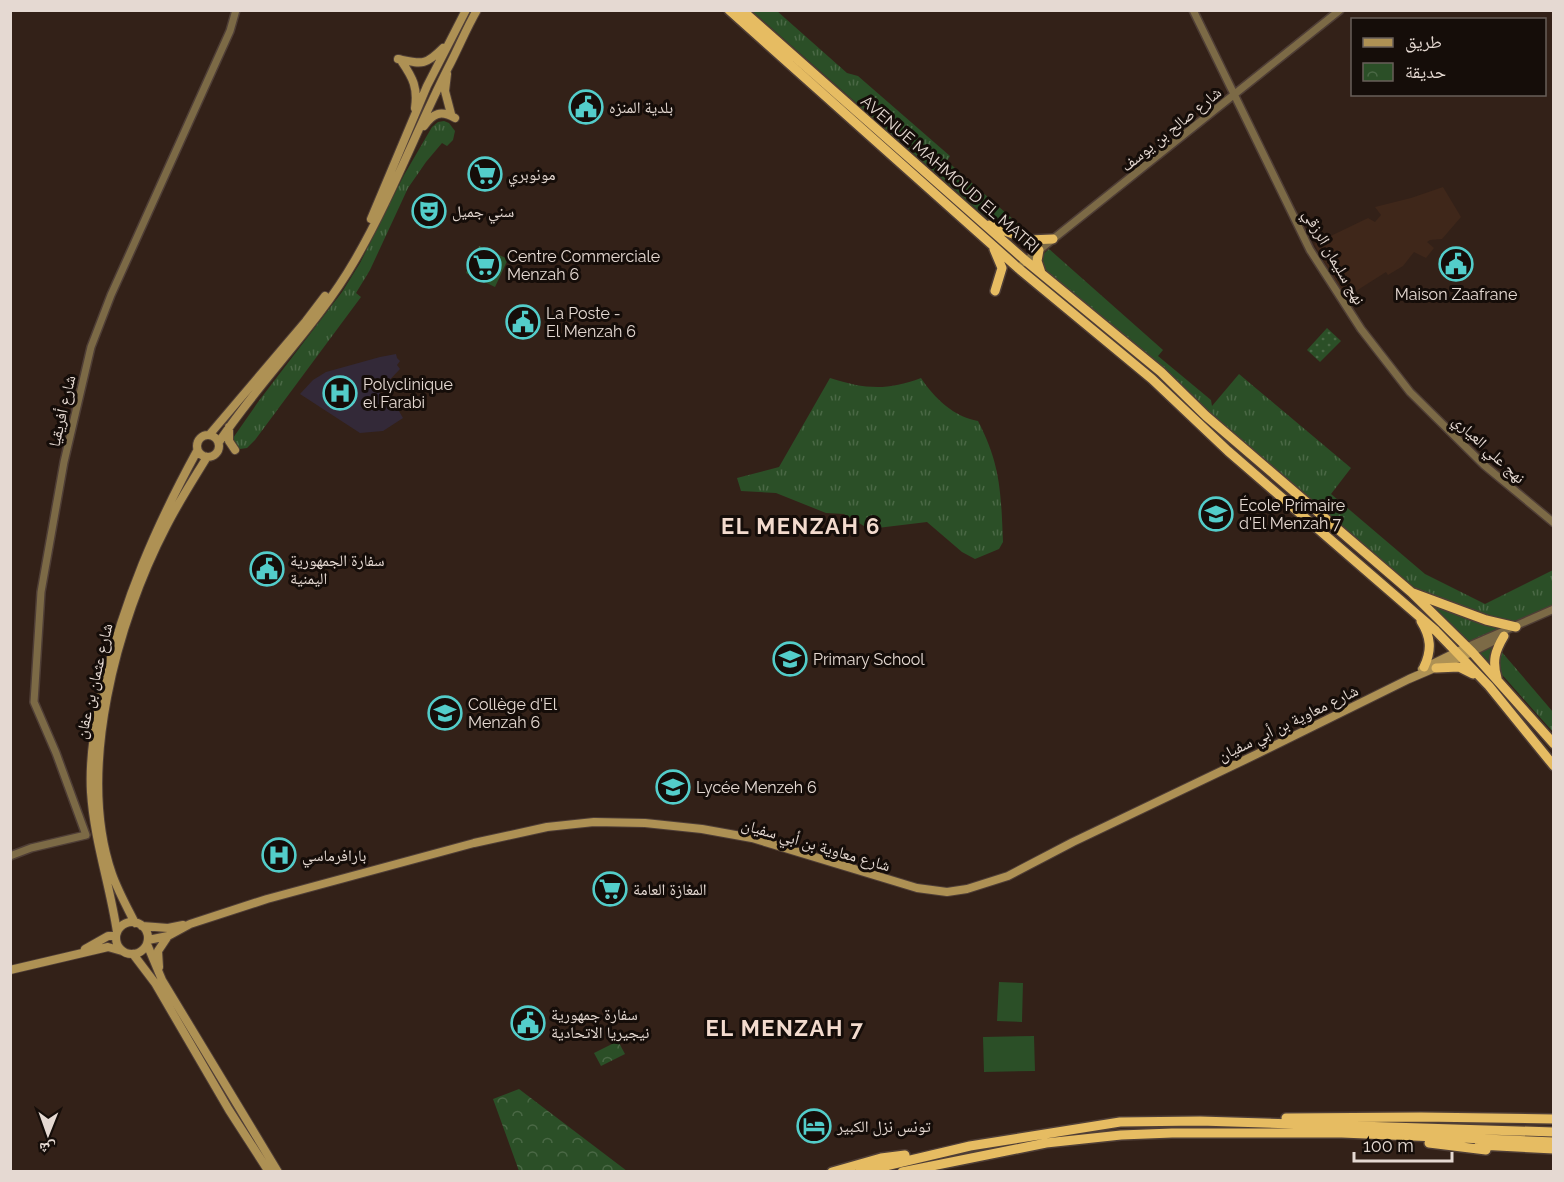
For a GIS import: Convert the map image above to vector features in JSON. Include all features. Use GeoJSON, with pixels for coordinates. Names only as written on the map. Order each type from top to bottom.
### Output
{"type":"FeatureCollection","features":[{"type":"Feature","properties":{"kind":"highway","name":"AVENUE MAHMOUD EL MATRI"},"geometry":{"type":"LineString","coordinates":[[729,10],[1018,268],[1152,379],[1228,451],[1417,614],[1489,686]]}},
{"type":"Feature","properties":{"kind":"highway","name":"AVENUE MAHMOUD EL MATRI"},"geometry":{"type":"LineString","coordinates":[[742,10],[980,221],[1142,356],[1215,424],[1411,592],[1469,650],[1554,744]]}},
{"type":"Feature","properties":{"kind":"highway"},"geometry":{"type":"LineString","coordinates":[[980,221],[1029,240],[1053,239]]}},
{"type":"Feature","properties":{"kind":"highway"},"geometry":{"type":"LineString","coordinates":[[992,244],[1002,268],[995,291]]}},
{"type":"Feature","properties":{"kind":"highway"},"geometry":{"type":"LineString","coordinates":[[1039,250],[1037,261],[1041,273]]}},
{"type":"Feature","properties":{"kind":"highway"},"geometry":{"type":"LineString","coordinates":[[1411,592],[1510,631],[1495,651],[1494,661],[1498,681]]}},
{"type":"Feature","properties":{"kind":"highway"},"geometry":{"type":"LineString","coordinates":[[1417,614],[1430,640],[1430,652],[1424,667]]}},
{"type":"Feature","properties":{"kind":"highway"},"geometry":{"type":"LineString","coordinates":[[1436,668],[1468,670],[1489,686],[1554,766]]}},
{"type":"Feature","properties":{"kind":"highway"},"geometry":{"type":"LineString","coordinates":[[902,1172],[1120,1122],[1409,1117],[1554,1118]]}},
{"type":"Feature","properties":{"kind":"highway"},"geometry":{"type":"LineString","coordinates":[[1200,1121],[1529,1137],[1554,1142]]}},
{"type":"Feature","properties":{"kind":"highway"},"geometry":{"type":"LineString","coordinates":[[1264,1132],[1554,1149]]}},
{"type":"Feature","properties":{"kind":"highway"},"geometry":{"type":"LineString","coordinates":[[1059,1135],[1342,1132],[1529,1137],[1554,1132]]}},
{"type":"Feature","properties":{"kind":"highway"},"geometry":{"type":"LineString","coordinates":[[832,1172],[881,1158],[1045,1138]]}},
{"type":"Feature","properties":{"kind":"highway"},"geometry":{"type":"LineString","coordinates":[[1429,1143],[1488,1150],[1554,1154]]}},
{"type":"Feature","properties":{"kind":"highway"},"geometry":{"type":"LineString","coordinates":[[860,1172],[970,1146]]}},
{"type":"Feature","properties":{"kind":"main road"},"geometry":{"type":"LineString","coordinates":[[210,435],[306,321],[350,258],[373,214],[411,123],[466,10]]}},
{"type":"Feature","properties":{"kind":"main road"},"geometry":{"type":"LineString","coordinates":[[219,442],[210,435],[203,435],[196,444],[197,451],[207,457],[217,453],[219,442],[230,426],[312,323],[354,261],[418,134],[434,93],[477,10]]}},
{"type":"Feature","properties":{"kind":"main road"},"geometry":{"type":"LineString","coordinates":[[411,123],[417,90],[415,83],[400,61],[423,63],[449,43]]}},
{"type":"Feature","properties":{"kind":"main road"},"geometry":{"type":"LineString","coordinates":[[418,134],[436,113],[453,116],[445,91],[448,68]]}},
{"type":"Feature","properties":{"kind":"main road"},"geometry":{"type":"LineString","coordinates":[[230,426],[229,441],[236,450]]}},
{"type":"Feature","properties":{"kind":"main road","name":"شارع عثمان بن عفان"},"geometry":{"type":"LineString","coordinates":[[116,934],[93,812],[91,772],[96,726],[114,642],[127,601],[152,540],[197,451]]}},
{"type":"Feature","properties":{"kind":"main road","name":"شارع عثمان بن عفان"},"geometry":{"type":"LineString","coordinates":[[139,924],[111,872],[102,835],[98,778],[101,726],[121,644],[144,574],[166,526],[207,457]]}},
{"type":"Feature","properties":{"kind":"main road"},"geometry":{"type":"LineString","coordinates":[[1459,654],[1469,650]]}},
{"type":"Feature","properties":{"kind":"main road","name":"شارع معاوية بن أبي سفيان"},"geometry":{"type":"LineString","coordinates":[[1409,679],[1424,667],[1459,654]]}},
{"type":"Feature","properties":{"kind":"main road","name":"شارع معاوية بن أبي سفيان"},"geometry":{"type":"LineString","coordinates":[[147,942],[168,936],[190,924],[267,899],[495,837],[547,827],[594,822],[645,823],[752,837],[917,888],[947,892],[967,889],[1008,876],[1073,842],[1436,668],[1459,654]]}},
{"type":"Feature","properties":{"kind":"main road"},"geometry":{"type":"LineString","coordinates":[[139,924],[146,930],[151,957],[162,980],[278,1172]]}},
{"type":"Feature","properties":{"kind":"main road"},"geometry":{"type":"LineString","coordinates":[[79,953],[108,936],[116,934],[123,925],[139,924],[168,928],[190,924]]}},
{"type":"Feature","properties":{"kind":"main road"},"geometry":{"type":"LineString","coordinates":[[116,934],[117,944],[122,951]]}},
{"type":"Feature","properties":{"kind":"main road"},"geometry":{"type":"LineString","coordinates":[[162,980],[157,961],[158,951],[168,936]]}},
{"type":"Feature","properties":{"kind":"main road"},"geometry":{"type":"LineString","coordinates":[[10,970],[108,947],[133,954],[141,951],[147,942]]}},
{"type":"Feature","properties":{"kind":"main road"},"geometry":{"type":"LineString","coordinates":[[133,954],[155,983],[229,1110],[269,1172]]}},
{"type":"Feature","properties":{"kind":"street","name":"شارع أفريقيا"},"geometry":{"type":"LineString","coordinates":[[10,856],[86,835],[56,753],[34,702],[41,592],[64,462],[91,347],[107,305],[230,31],[236,10]]}},
{"type":"Feature","properties":{"kind":"street","name":"نهج سليمان الرزقي"},"geometry":{"type":"LineString","coordinates":[[1193,10],[1310,250],[1361,329],[1410,392]]}},
{"type":"Feature","properties":{"kind":"street","name":"شارع صالح بن يوسف"},"geometry":{"type":"LineString","coordinates":[[1018,268],[1340,10]]}},
{"type":"Feature","properties":{"kind":"street","name":"نهج علي العياري"},"geometry":{"type":"LineString","coordinates":[[1410,392],[1484,465],[1554,523]]}},
{"type":"Feature","properties":{"kind":"street"},"geometry":{"type":"LineString","coordinates":[[1469,650],[1554,609]]}},
{"type":"Feature","properties":{"kind":"shaded area"},"geometry":{"type":"Polygon","coordinates":[[[1443,187],[1461,217],[1442,239],[1427,242],[1434,248],[1426,258],[1414,252],[1403,266],[1388,275],[1386,272],[1345,298],[1314,244],[1368,218],[1375,222],[1381,215],[1375,207],[1443,187]]]}},
{"type":"Feature","properties":{"kind":"shaded area","name":"Polyclinique el Farabi"},"geometry":{"type":"Polygon","coordinates":[[[396,354],[400,361],[397,365],[400,369],[379,391],[382,396],[388,392],[403,418],[383,431],[360,433],[300,394],[313,380],[326,372],[396,354]]]}},
{"type":"Feature","properties":{"kind":"green space"},"geometry":{"type":"Polygon","coordinates":[[[752,11],[777,11],[847,73],[858,76],[950,156],[947,161],[1034,238],[996,225],[981,213],[752,11]]]}},
{"type":"Feature","properties":{"kind":"green space"},"geometry":{"type":"Polygon","coordinates":[[[444,121],[449,123],[455,131],[453,140],[447,146],[442,143],[408,188],[370,270],[356,293],[361,297],[255,440],[247,448],[240,449],[234,444],[233,438],[342,292],[360,263],[404,175],[432,127],[444,121]]]}},
{"type":"Feature","properties":{"kind":"green space"},"geometry":{"type":"Polygon","coordinates":[[[479,246],[508,259],[495,287],[466,273],[479,246]]]}},
{"type":"Feature","properties":{"kind":"green space"},"geometry":{"type":"Polygon","coordinates":[[[1049,249],[1163,350],[1158,356],[1211,400],[1212,406],[1239,374],[1351,468],[1331,494],[1425,574],[1485,604],[1553,570],[1553,605],[1489,637],[1553,712],[1553,732],[1472,645],[1044,270],[1040,257],[1049,249]]]}},
{"type":"Feature","properties":{"kind":"green space"},"geometry":{"type":"Polygon","coordinates":[[[1327,328],[1341,341],[1320,362],[1307,350],[1327,328]]]}},
{"type":"Feature","properties":{"kind":"green space"},"geometry":{"type":"Polygon","coordinates":[[[830,378],[865,386],[886,387],[921,378],[945,406],[969,419],[978,421],[986,437],[998,480],[1003,542],[999,549],[975,559],[962,552],[927,522],[869,529],[844,514],[826,513],[776,493],[741,491],[737,478],[779,467],[830,378]]]}},
{"type":"Feature","properties":{"kind":"green space"},"geometry":{"type":"Polygon","coordinates":[[[999,982],[1023,983],[1022,1022],[997,1021],[999,982]]]}},
{"type":"Feature","properties":{"kind":"green space"},"geometry":{"type":"Polygon","coordinates":[[[1034,1036],[1035,1071],[984,1072],[983,1037],[1034,1036]]]}},
{"type":"Feature","properties":{"kind":"green space"},"geometry":{"type":"Polygon","coordinates":[[[618,1041],[625,1054],[601,1066],[594,1053],[618,1041]]]}},
{"type":"Feature","properties":{"kind":"green space"},"geometry":{"type":"Polygon","coordinates":[[[519,1089],[627,1171],[519,1171],[493,1099],[519,1089]]]}},
{"type":"Feature","properties":{"kind":"place","name":"بلدية المنزه"},"geometry":{"type":"Point","coordinates":[586,107]}},
{"type":"Feature","properties":{"kind":"place","name":"مونوبري"},"geometry":{"type":"Point","coordinates":[485,174]}},
{"type":"Feature","properties":{"kind":"place","name":"سني جميل"},"geometry":{"type":"Point","coordinates":[429,211]}},
{"type":"Feature","properties":{"kind":"place","name":"Maison Zaafrane"},"geometry":{"type":"Point","coordinates":[1456,264]}},
{"type":"Feature","properties":{"kind":"place","name":"Centre Commerciale Menzah 6"},"geometry":{"type":"Point","coordinates":[484,265]}},
{"type":"Feature","properties":{"kind":"place","name":"La Poste - El Menzah 6"},"geometry":{"type":"Point","coordinates":[523,322]}},
{"type":"Feature","properties":{"kind":"place","name":"Polyclinique el Farabi"},"geometry":{"type":"Point","coordinates":[340,393]}},
{"type":"Feature","properties":{"kind":"place","name":"École Primaire d'El Menzah 7"},"geometry":{"type":"Point","coordinates":[1216,514]}},
{"type":"Feature","properties":{"kind":"place","name":"سفارة الجمهورية اليمنية"},"geometry":{"type":"Point","coordinates":[267,569]}},
{"type":"Feature","properties":{"kind":"place","name":"Primary School"},"geometry":{"type":"Point","coordinates":[790,659]}},
{"type":"Feature","properties":{"kind":"place","name":"Collège d'El Menzah 6"},"geometry":{"type":"Point","coordinates":[445,713]}},
{"type":"Feature","properties":{"kind":"place","name":"Lycée Menzeh 6"},"geometry":{"type":"Point","coordinates":[673,787]}},
{"type":"Feature","properties":{"kind":"place","name":"بارافرماسي"},"geometry":{"type":"Point","coordinates":[279,855]}},
{"type":"Feature","properties":{"kind":"place","name":"المغازة العامة"},"geometry":{"type":"Point","coordinates":[610,889]}},
{"type":"Feature","properties":{"kind":"place","name":"سفارة جمهورية نيجيريا الاتحادية"},"geometry":{"type":"Point","coordinates":[528,1023]}},
{"type":"Feature","properties":{"kind":"place","name":"تونس نزل الكبير"},"geometry":{"type":"Point","coordinates":[814,1126]}},
{"type":"Feature","properties":{"kind":"district","name":"EL MENZAH 6"},"geometry":{"type":"Point","coordinates":[801,526]}},
{"type":"Feature","properties":{"kind":"district","name":"EL MENZAH 7"},"geometry":{"type":"Point","coordinates":[785,1028]}}]}
